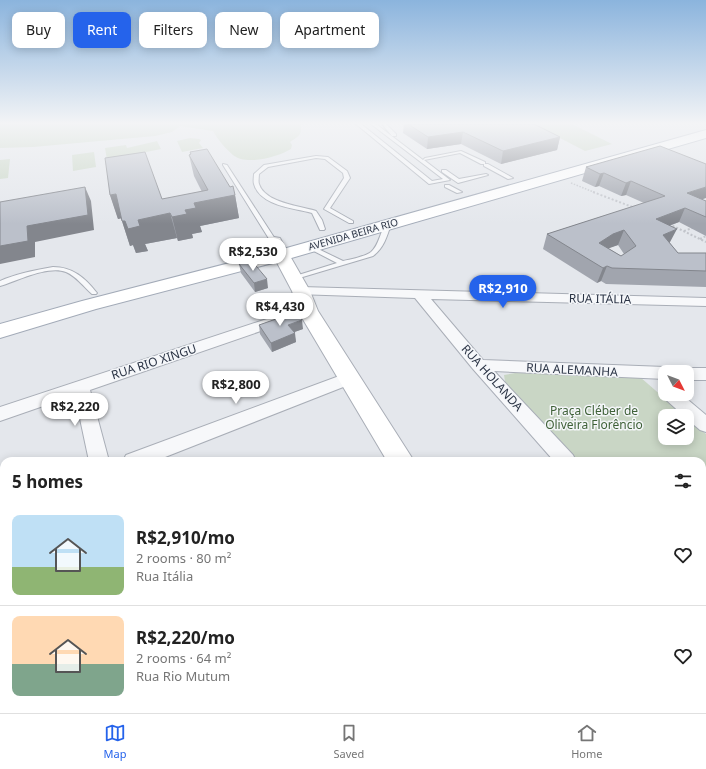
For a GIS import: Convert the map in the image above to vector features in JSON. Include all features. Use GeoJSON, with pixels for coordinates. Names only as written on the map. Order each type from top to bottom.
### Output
{"type":"FeatureCollection","features":[{"type":"Feature","properties":{"kind":"main road","name":"AVENIDA BEIRA RIO"},"geometry":{"type":"LineString","coordinates":[[0,316],[91,299],[278,248],[322,229],[351,222],[452,189],[510,178],[594,157]]}},
{"type":"Feature","properties":{"kind":"main road","name":"AVENIDA BEIRA RIO"},"geometry":{"type":"LineString","coordinates":[[278,248],[310,247],[388,224],[452,189],[556,176],[616,157]]}},
{"type":"Feature","properties":{"kind":"main road"},"geometry":{"type":"LineString","coordinates":[[278,248],[301,293],[350,378],[399,457]]}},
{"type":"Feature","properties":{"kind":"main road","name":"AVENIDA BEIRA RIO"},"geometry":{"type":"LineString","coordinates":[[0,332],[91,299]]}},
{"type":"Feature","properties":{"kind":"street","name":"RUA ITÁLIA"},"geometry":{"type":"LineString","coordinates":[[301,293],[419,294],[706,302]]}},
{"type":"Feature","properties":{"kind":"street","name":"RUA RIO XINGU"},"geometry":{"type":"LineString","coordinates":[[0,414],[81,386],[301,293]]}},
{"type":"Feature","properties":{"kind":"street","name":"RUA HOLANDA"},"geometry":{"type":"LineString","coordinates":[[419,294],[479,365],[562,457]]}},
{"type":"Feature","properties":{"kind":"street","name":"RUA ALEMANHA"},"geometry":{"type":"LineString","coordinates":[[479,365],[658,373]]}},
{"type":"Feature","properties":{"kind":"street"},"geometry":{"type":"LineString","coordinates":[[645,373],[658,384]]}},
{"type":"Feature","properties":{"kind":"street"},"geometry":{"type":"LineString","coordinates":[[694,374],[706,374]]}},
{"type":"Feature","properties":{"kind":"street"},"geometry":{"type":"LineString","coordinates":[[143,457],[350,378]]}},
{"type":"Feature","properties":{"kind":"street"},"geometry":{"type":"LineString","coordinates":[[81,386],[98,457]]}},
{"type":"Feature","properties":{"kind":"street"},"geometry":{"type":"LineString","coordinates":[[678,401],[706,425]]}},
{"type":"Feature","properties":{"kind":"lane"},"geometry":{"type":"LineString","coordinates":[[314,157],[266,166],[256,174],[255,182],[264,197],[273,202],[314,212],[322,229]]}},
{"type":"Feature","properties":{"kind":"lane"},"geometry":{"type":"LineString","coordinates":[[319,157],[326,158],[346,172],[347,178],[326,209],[351,222]]}},
{"type":"Feature","properties":{"kind":"lane"},"geometry":{"type":"LineString","coordinates":[[399,157],[431,183],[452,189]]}},
{"type":"Feature","properties":{"kind":"lane"},"geometry":{"type":"LineString","coordinates":[[417,157],[447,180],[452,189]]}},
{"type":"Feature","properties":{"kind":"lane"},"geometry":{"type":"LineString","coordinates":[[425,159],[434,157]]}},
{"type":"Feature","properties":{"kind":"lane"},"geometry":{"type":"LineString","coordinates":[[471,157],[510,178]]}},
{"type":"Feature","properties":{"kind":"lane"},"geometry":{"type":"LineString","coordinates":[[425,159],[458,181],[486,175]]}},
{"type":"Feature","properties":{"kind":"lane"},"geometry":{"type":"LineString","coordinates":[[225,165],[278,248]]}},
{"type":"Feature","properties":{"kind":"lane"},"geometry":{"type":"LineString","coordinates":[[301,293],[342,263],[376,252],[382,244],[388,224]]}},
{"type":"Feature","properties":{"kind":"lane"},"geometry":{"type":"LineString","coordinates":[[310,247],[342,263]]}},
{"type":"Feature","properties":{"kind":"lane"},"geometry":{"type":"LineString","coordinates":[[0,284],[19,277],[55,269],[67,270],[91,299]]}},
{"type":"Feature","properties":{"kind":"path"},"geometry":{"type":"LineString","coordinates":[[556,176],[640,210]]}},
{"type":"Feature","properties":{"kind":"path"},"geometry":{"type":"LineString","coordinates":[[665,222],[706,242]]}},
{"type":"Feature","properties":{"kind":"path"},"geometry":{"type":"LineString","coordinates":[[684,232],[699,225]]}},
{"type":"Feature","properties":{"kind":"path"},"geometry":{"type":"LineString","coordinates":[[700,239],[706,236]]}},
{"type":"Feature","properties":{"kind":"green space"},"geometry":{"type":"Polygon","coordinates":[[[72,157],[95,157],[96,167],[73,171],[72,157]]]}},
{"type":"Feature","properties":{"kind":"green space"},"geometry":{"type":"Polygon","coordinates":[[[107,157],[120,157],[107,160],[107,157]]]}},
{"type":"Feature","properties":{"kind":"green space"},"geometry":{"type":"Polygon","coordinates":[[[238,157],[269,157],[254,160],[238,157]]]}},
{"type":"Feature","properties":{"kind":"green space"},"geometry":{"type":"Polygon","coordinates":[[[10,159],[8,178],[0,179],[0,160],[10,159]]]}},
{"type":"Feature","properties":{"kind":"green space","name":"Praça Cléber de Oliveira Florêncio"},"geometry":{"type":"Polygon","coordinates":[[[515,373],[630,375],[640,377],[658,393],[658,401],[668,401],[677,409],[658,409],[658,445],[694,445],[694,424],[706,434],[706,457],[571,457],[506,388],[504,375],[515,373]]]}},
{"type":"Feature","properties":{"kind":"building"},"geometry":{"type":"Polygon","coordinates":[[[147,157],[162,199],[208,190],[190,157],[212,157],[230,187],[233,186],[235,195],[194,203],[196,208],[185,210],[187,214],[172,217],[170,213],[138,220],[140,226],[128,229],[125,221],[122,221],[116,194],[110,195],[105,158],[147,157]]]}},
{"type":"Feature","properties":{"kind":"building"},"geometry":{"type":"Polygon","coordinates":[[[620,157],[689,157],[706,164],[706,187],[687,193],[706,201],[706,217],[685,208],[656,219],[677,229],[663,235],[678,253],[706,253],[706,271],[612,268],[607,266],[603,268],[547,234],[665,196],[631,181],[626,183],[604,173],[600,174],[586,167],[620,157]],[[624,230],[613,234],[599,243],[621,256],[636,246],[624,230]]]}},
{"type":"Feature","properties":{"kind":"building"},"geometry":{"type":"Polygon","coordinates":[[[85,187],[88,215],[27,226],[28,241],[0,246],[0,202],[85,187]]]}},
{"type":"Feature","properties":{"kind":"building"},"geometry":{"type":"Polygon","coordinates":[[[252,261],[267,279],[254,283],[239,264],[252,261]]]}},
{"type":"Feature","properties":{"kind":"building"},"geometry":{"type":"Polygon","coordinates":[[[296,312],[302,320],[288,325],[295,333],[271,343],[259,325],[296,312]]]}}]}
